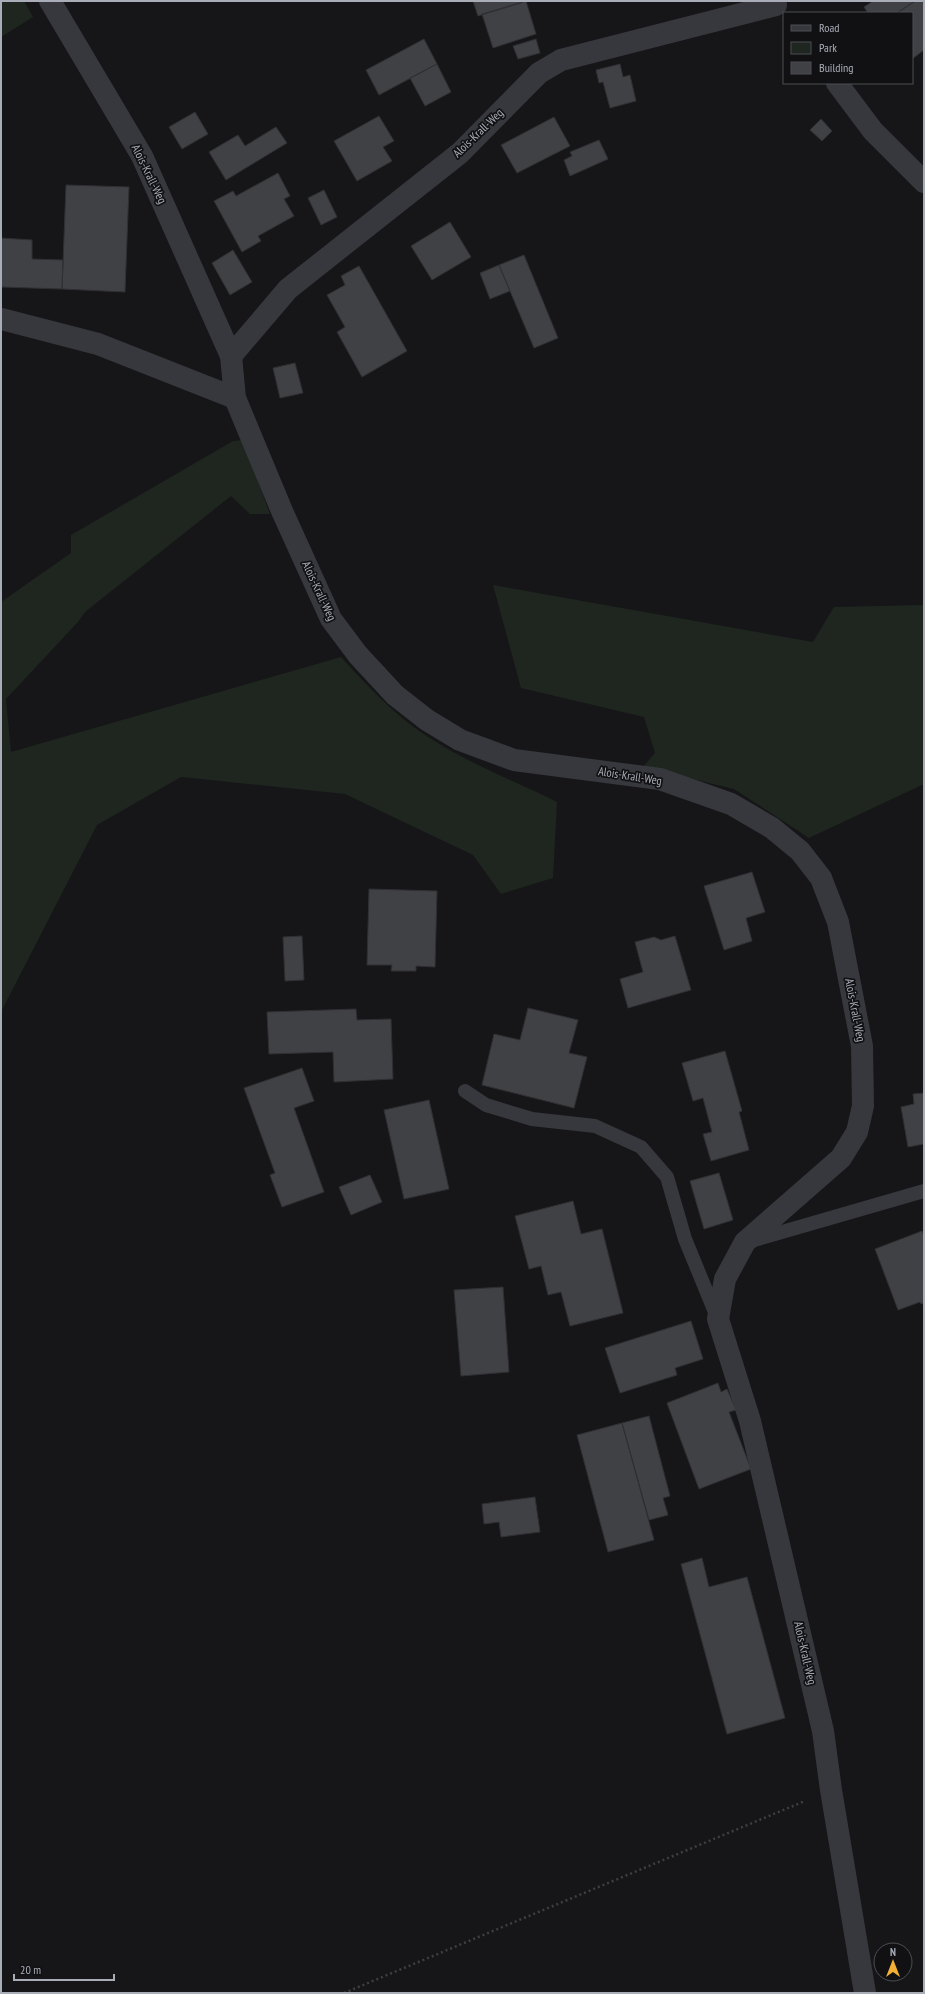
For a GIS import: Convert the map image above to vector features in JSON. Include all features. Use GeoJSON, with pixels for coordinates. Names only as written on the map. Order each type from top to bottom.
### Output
{"type":"FeatureCollection","features":[{"type":"Feature","properties":{"kind":"street","name":"Alois-Krall-Weg"},"geometry":{"type":"LineString","coordinates":[[50,1],[142,156],[231,356],[235,398],[282,511],[331,619],[358,655],[395,695],[427,720],[460,740],[514,760],[660,779],[730,804],[772,828],[800,850],[821,878],[838,922],[862,1046],[863,1106],[857,1132],[841,1158],[745,1242],[725,1279],[718,1319],[752,1429],[823,1731],[831,1790],[865,1993]]}},
{"type":"Feature","properties":{"kind":"street","name":"Alois-Krall-Weg"},"geometry":{"type":"LineString","coordinates":[[231,356],[288,289],[460,153],[539,73],[560,60],[778,7]]}},
{"type":"Feature","properties":{"kind":"street"},"geometry":{"type":"LineString","coordinates":[[838,84],[873,131],[924,182]]}},
{"type":"Feature","properties":{"kind":"street"},"geometry":{"type":"LineString","coordinates":[[1,320],[98,344],[235,398]]}},
{"type":"Feature","properties":{"kind":"lane","name":"Alois-Krall-Weg"},"geometry":{"type":"LineString","coordinates":[[465,1091],[486,1105],[532,1119],[595,1126],[642,1147],[667,1177],[685,1239],[718,1319]]}},
{"type":"Feature","properties":{"kind":"lane"},"geometry":{"type":"LineString","coordinates":[[745,1242],[924,1191]]}},
{"type":"Feature","properties":{"kind":"path"},"geometry":{"type":"LineString","coordinates":[[344,1993],[831,1790]]}},
{"type":"Feature","properties":{"kind":"green space"},"geometry":{"type":"Polygon","coordinates":[[[1,1],[24,1],[33,17],[1,37],[1,1]]]}},
{"type":"Feature","properties":{"kind":"green space"},"geometry":{"type":"Polygon","coordinates":[[[243,440],[270,514],[250,514],[231,496],[85,612],[77,623],[6,699],[11,752],[341,657],[383,701],[411,725],[428,737],[464,758],[557,802],[553,878],[501,894],[473,855],[345,794],[181,777],[97,825],[1,1012],[1,602],[71,553],[71,535],[233,441],[243,440]]]}},
{"type":"Feature","properties":{"kind":"green space"},"geometry":{"type":"Polygon","coordinates":[[[493,585],[813,642],[834,607],[924,605],[924,784],[809,838],[734,789],[643,767],[655,753],[644,717],[521,688],[493,585]]]}},
{"type":"Feature","properties":{"kind":"building"},"geometry":{"type":"Polygon","coordinates":[[[473,1],[520,1],[521,3],[478,16],[473,1]]]}},
{"type":"Feature","properties":{"kind":"building"},"geometry":{"type":"Polygon","coordinates":[[[526,1],[536,34],[493,48],[482,14],[526,1]]]}},
{"type":"Feature","properties":{"kind":"building"},"geometry":{"type":"Polygon","coordinates":[[[873,1],[915,1],[898,12],[867,12],[864,7],[873,1]]]}},
{"type":"Feature","properties":{"kind":"building"},"geometry":{"type":"Polygon","coordinates":[[[915,1],[922,1],[924,4],[924,50],[913,58],[913,12],[898,12],[915,1]]]}},
{"type":"Feature","properties":{"kind":"building"},"geometry":{"type":"Polygon","coordinates":[[[424,39],[437,64],[379,95],[366,70],[424,39]]]}},
{"type":"Feature","properties":{"kind":"building"},"geometry":{"type":"Polygon","coordinates":[[[536,39],[540,53],[518,59],[513,46],[536,39]]]}},
{"type":"Feature","properties":{"kind":"building"},"geometry":{"type":"Polygon","coordinates":[[[437,64],[451,92],[425,106],[410,78],[437,64]]]}},
{"type":"Feature","properties":{"kind":"building"},"geometry":{"type":"Polygon","coordinates":[[[620,64],[623,77],[630,75],[636,101],[610,108],[603,82],[599,83],[596,70],[620,64]]]}},
{"type":"Feature","properties":{"kind":"building"},"geometry":{"type":"Polygon","coordinates":[[[195,112],[208,134],[182,149],[169,127],[195,112]]]}},
{"type":"Feature","properties":{"kind":"building"},"geometry":{"type":"Polygon","coordinates":[[[379,116],[394,141],[383,147],[392,161],[357,181],[334,141],[379,116]]]}},
{"type":"Feature","properties":{"kind":"building"},"geometry":{"type":"Polygon","coordinates":[[[554,117],[570,146],[517,173],[501,145],[554,117]]]}},
{"type":"Feature","properties":{"kind":"building"},"geometry":{"type":"Polygon","coordinates":[[[821,119],[832,131],[822,141],[810,130],[821,119]]]}},
{"type":"Feature","properties":{"kind":"building"},"geometry":{"type":"Polygon","coordinates":[[[276,127],[287,143],[226,180],[209,152],[238,135],[245,146],[276,127]]]}},
{"type":"Feature","properties":{"kind":"building"},"geometry":{"type":"Polygon","coordinates":[[[599,140],[608,159],[570,176],[564,160],[572,156],[570,152],[599,140]]]}},
{"type":"Feature","properties":{"kind":"building"},"geometry":{"type":"Polygon","coordinates":[[[278,173],[290,196],[284,199],[294,216],[258,236],[261,241],[242,252],[214,201],[233,191],[236,196],[278,173]]]}},
{"type":"Feature","properties":{"kind":"building"},"geometry":{"type":"Polygon","coordinates":[[[66,185],[129,187],[125,292],[62,289],[66,185]]]}},
{"type":"Feature","properties":{"kind":"building"},"geometry":{"type":"Polygon","coordinates":[[[324,190],[337,217],[321,225],[308,198],[324,190]]]}},
{"type":"Feature","properties":{"kind":"building"},"geometry":{"type":"Polygon","coordinates":[[[450,222],[471,257],[432,280],[411,246],[450,222]]]}},
{"type":"Feature","properties":{"kind":"building"},"geometry":{"type":"Polygon","coordinates":[[[1,238],[32,240],[32,259],[63,260],[62,289],[1,287],[1,238]]]}},
{"type":"Feature","properties":{"kind":"building"},"geometry":{"type":"Polygon","coordinates":[[[233,250],[252,282],[230,295],[212,263],[233,250]]]}},
{"type":"Feature","properties":{"kind":"building"},"geometry":{"type":"Polygon","coordinates":[[[524,255],[558,338],[534,348],[499,265],[524,255]]]}},
{"type":"Feature","properties":{"kind":"building"},"geometry":{"type":"Polygon","coordinates":[[[499,265],[510,291],[490,299],[480,273],[499,265]]]}},
{"type":"Feature","properties":{"kind":"building"},"geometry":{"type":"Polygon","coordinates":[[[359,266],[407,351],[362,377],[337,332],[345,327],[327,295],[345,285],[341,276],[359,266]]]}},
{"type":"Feature","properties":{"kind":"building"},"geometry":{"type":"Polygon","coordinates":[[[295,363],[303,393],[280,398],[273,368],[295,363]]]}},
{"type":"Feature","properties":{"kind":"building"},"geometry":{"type":"Polygon","coordinates":[[[752,872],[765,912],[746,918],[752,941],[724,950],[704,886],[752,872]]]}},
{"type":"Feature","properties":{"kind":"building"},"geometry":{"type":"Polygon","coordinates":[[[369,889],[437,891],[435,967],[416,966],[416,971],[391,971],[392,965],[367,965],[369,889]]]}},
{"type":"Feature","properties":{"kind":"building"},"geometry":{"type":"Polygon","coordinates":[[[302,936],[304,980],[285,981],[283,937],[302,936]]]}},
{"type":"Feature","properties":{"kind":"building"},"geometry":{"type":"Polygon","coordinates":[[[675,936],[691,990],[628,1008],[620,979],[643,972],[635,942],[654,937],[661,940],[675,936]]]}},
{"type":"Feature","properties":{"kind":"building"},"geometry":{"type":"Polygon","coordinates":[[[528,1008],[578,1020],[569,1053],[587,1057],[574,1108],[482,1085],[494,1034],[520,1040],[528,1008]]]}},
{"type":"Feature","properties":{"kind":"building"},"geometry":{"type":"Polygon","coordinates":[[[356,1009],[357,1020],[391,1019],[393,1079],[334,1082],[333,1052],[269,1054],[267,1012],[356,1009]]]}},
{"type":"Feature","properties":{"kind":"building"},"geometry":{"type":"Polygon","coordinates":[[[725,1051],[742,1111],[739,1112],[749,1150],[711,1161],[703,1134],[712,1132],[703,1098],[693,1101],[682,1063],[725,1051]]]}},
{"type":"Feature","properties":{"kind":"building"},"geometry":{"type":"Polygon","coordinates":[[[302,1068],[314,1101],[294,1108],[324,1192],[282,1207],[270,1175],[275,1173],[244,1088],[302,1068]]]}},
{"type":"Feature","properties":{"kind":"building"},"geometry":{"type":"Polygon","coordinates":[[[924,1093],[924,1144],[908,1147],[901,1107],[914,1104],[913,1094],[924,1093]]]}},
{"type":"Feature","properties":{"kind":"building"},"geometry":{"type":"Polygon","coordinates":[[[429,1100],[449,1189],[404,1199],[384,1110],[429,1100]]]}},
{"type":"Feature","properties":{"kind":"building"},"geometry":{"type":"Polygon","coordinates":[[[719,1173],[733,1220],[704,1229],[690,1181],[719,1173]]]}},
{"type":"Feature","properties":{"kind":"building"},"geometry":{"type":"Polygon","coordinates":[[[370,1175],[382,1202],[351,1215],[339,1187],[370,1175]]]}},
{"type":"Feature","properties":{"kind":"building"},"geometry":{"type":"Polygon","coordinates":[[[573,1201],[581,1234],[602,1229],[623,1313],[570,1326],[561,1292],[548,1295],[541,1266],[529,1269],[515,1216],[573,1201]]]}},
{"type":"Feature","properties":{"kind":"building"},"geometry":{"type":"Polygon","coordinates":[[[922,1231],[924,1236],[924,1303],[921,1304],[920,1302],[898,1310],[875,1249],[922,1231]]]}},
{"type":"Feature","properties":{"kind":"building"},"geometry":{"type":"Polygon","coordinates":[[[503,1287],[509,1372],[461,1376],[454,1290],[503,1287]]]}},
{"type":"Feature","properties":{"kind":"building"},"geometry":{"type":"Polygon","coordinates":[[[691,1321],[703,1359],[675,1368],[677,1375],[620,1393],[605,1348],[691,1321]]]}},
{"type":"Feature","properties":{"kind":"building"},"geometry":{"type":"Polygon","coordinates":[[[718,1383],[721,1392],[727,1389],[736,1410],[729,1412],[751,1469],[699,1489],[667,1403],[718,1383]]]}},
{"type":"Feature","properties":{"kind":"building"},"geometry":{"type":"Polygon","coordinates":[[[649,1416],[670,1496],[663,1498],[668,1515],[649,1520],[622,1423],[649,1416]]]}},
{"type":"Feature","properties":{"kind":"building"},"geometry":{"type":"Polygon","coordinates":[[[622,1423],[654,1540],[608,1552],[577,1435],[622,1423]]]}},
{"type":"Feature","properties":{"kind":"building"},"geometry":{"type":"Polygon","coordinates":[[[535,1497],[540,1532],[501,1537],[499,1522],[484,1524],[482,1504],[535,1497]]]}},
{"type":"Feature","properties":{"kind":"building"},"geometry":{"type":"Polygon","coordinates":[[[702,1558],[709,1587],[747,1577],[785,1718],[727,1734],[681,1564],[702,1558]]]}}]}
